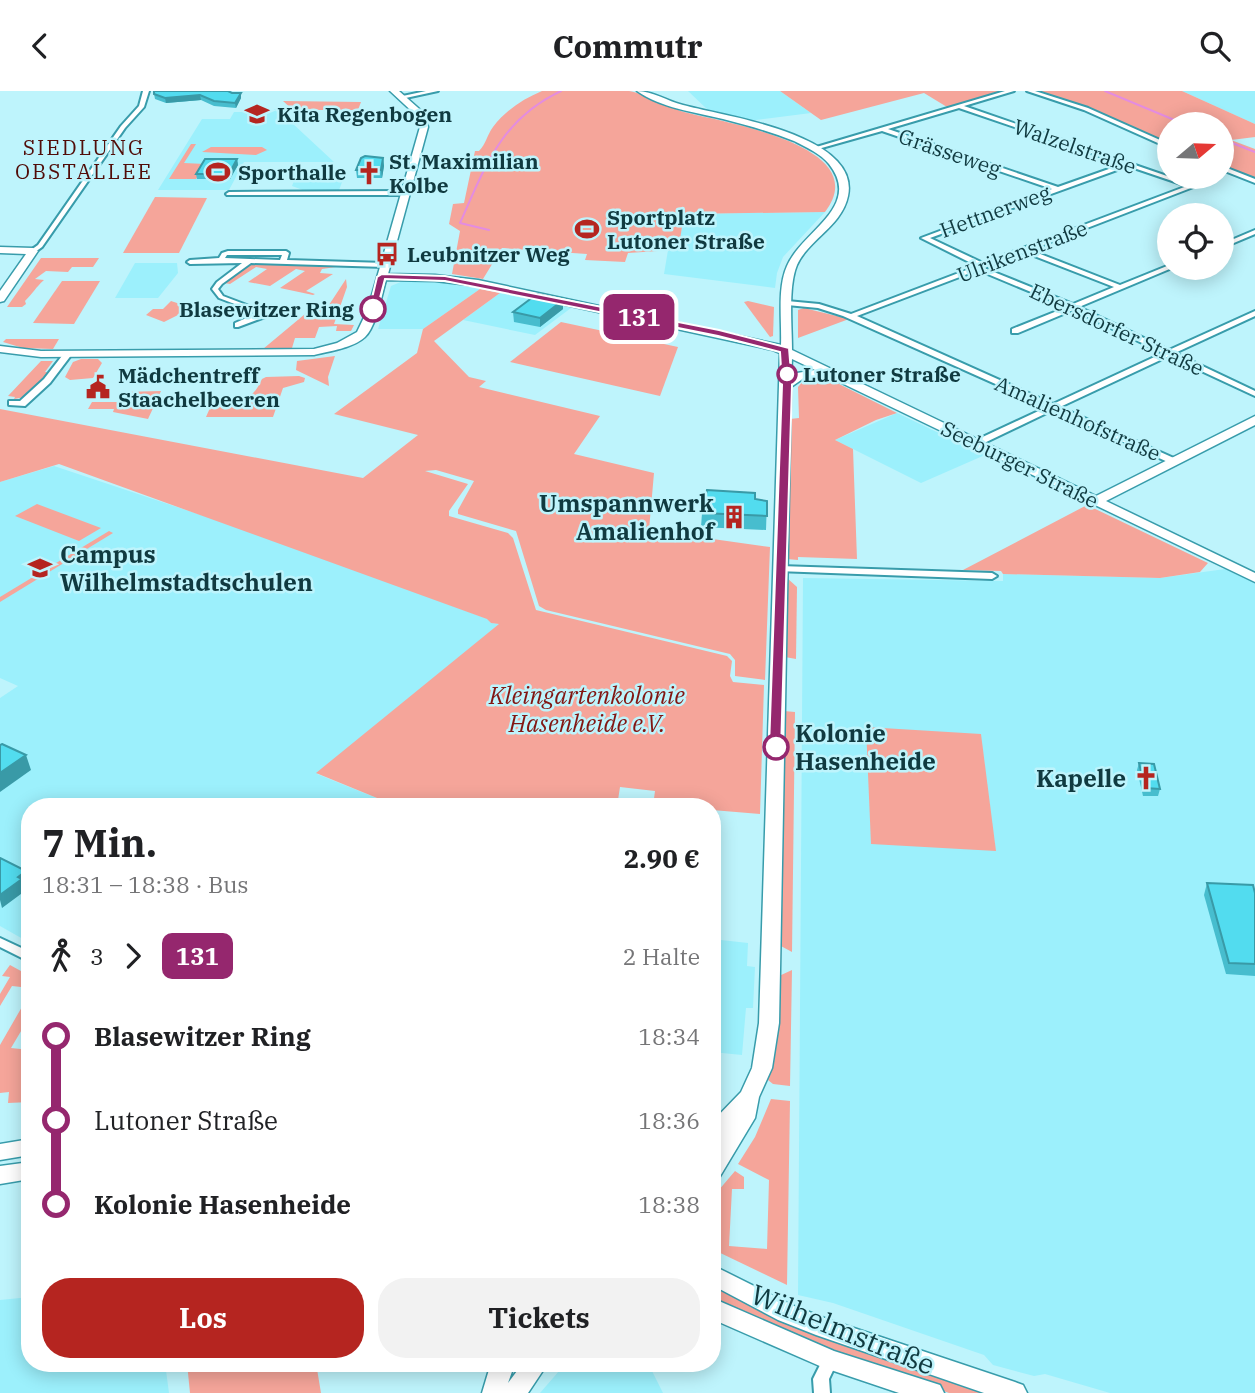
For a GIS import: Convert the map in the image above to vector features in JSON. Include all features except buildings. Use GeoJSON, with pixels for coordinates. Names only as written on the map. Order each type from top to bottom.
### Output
{"type":"FeatureCollection","features":[{"type":"Feature","properties":{"kind":"street"},"geometry":{"type":"LineString","coordinates":[[0,299],[144,101],[146,91]]}},
{"type":"Feature","properties":{"kind":"street"},"geometry":{"type":"LineString","coordinates":[[397,94],[435,91]]}},
{"type":"Feature","properties":{"kind":"street"},"geometry":{"type":"LineString","coordinates":[[641,91],[674,105],[783,134],[816,148],[839,170],[845,185],[844,196],[835,212],[794,258],[788,277],[769,1023],[762,1068],[749,1097],[745,1118],[721,1157]]}},
{"type":"Feature","properties":{"kind":"street"},"geometry":{"type":"LineString","coordinates":[[816,148],[1011,91]]}},
{"type":"Feature","properties":{"kind":"street"},"geometry":{"type":"LineString","coordinates":[[1030,91],[1086,109],[1157,141]]}},
{"type":"Feature","properties":{"kind":"street"},"geometry":{"type":"LineString","coordinates":[[0,349],[30,354],[295,354],[323,351],[352,340],[365,330],[424,122],[419,112],[397,94]]}},
{"type":"Feature","properties":{"kind":"street","name":"Walzelstraße"},"geometry":{"type":"LineString","coordinates":[[958,106],[1157,174]]}},
{"type":"Feature","properties":{"kind":"street","name":"Grässeweg"},"geometry":{"type":"LineString","coordinates":[[883,129],[1057,188]]}},
{"type":"Feature","properties":{"kind":"street","name":"Hettnerweg"},"geometry":{"type":"LineString","coordinates":[[980,267],[924,238],[1128,164]]}},
{"type":"Feature","properties":{"kind":"street"},"geometry":{"type":"LineString","coordinates":[[1234,173],[1255,181]]}},
{"type":"Feature","properties":{"kind":"street","name":"Ulrikenstraße"},"geometry":{"type":"LineString","coordinates":[[851,316],[1185,189]]}},
{"type":"Feature","properties":{"kind":"street"},"geometry":{"type":"LineString","coordinates":[[229,194],[405,193]]}},
{"type":"Feature","properties":{"kind":"street"},"geometry":{"type":"LineString","coordinates":[[1234,241],[1255,232]]}},
{"type":"Feature","properties":{"kind":"street"},"geometry":{"type":"LineString","coordinates":[[221,260],[224,254],[228,253],[285,249],[282,263]]}},
{"type":"Feature","properties":{"kind":"street"},"geometry":{"type":"LineString","coordinates":[[0,250],[33,251]]}},
{"type":"Feature","properties":{"kind":"street"},"geometry":{"type":"LineString","coordinates":[[1024,250],[1120,287]]}},
{"type":"Feature","properties":{"kind":"street"},"geometry":{"type":"LineString","coordinates":[[190,262],[221,260],[385,264]]}},
{"type":"Feature","properties":{"kind":"street"},"geometry":{"type":"LineString","coordinates":[[238,325],[257,319],[262,316],[261,312],[221,297],[215,289],[249,261]]}},
{"type":"Feature","properties":{"kind":"street","name":"Ebersdorfer Straße"},"geometry":{"type":"LineString","coordinates":[[980,267],[1171,352],[1255,394]]}},
{"type":"Feature","properties":{"kind":"street"},"geometry":{"type":"LineString","coordinates":[[1015,331],[1157,272]]}},
{"type":"Feature","properties":{"kind":"street","name":"Seeburger Straße"},"geometry":{"type":"LineString","coordinates":[[382,277],[445,278],[481,284],[750,340],[785,351],[1255,578]]}},
{"type":"Feature","properties":{"kind":"street","name":"Amalienhofstraße"},"geometry":{"type":"LineString","coordinates":[[787,303],[819,306],[851,316],[1173,461]]}},
{"type":"Feature","properties":{"kind":"street"},"geometry":{"type":"LineString","coordinates":[[976,443],[1255,313]]}},
{"type":"Feature","properties":{"kind":"street"},"geometry":{"type":"LineString","coordinates":[[12,403],[22,404],[33,396],[68,354]]}},
{"type":"Feature","properties":{"kind":"street"},"geometry":{"type":"LineString","coordinates":[[787,385],[801,375],[830,372]]}},
{"type":"Feature","properties":{"kind":"street"},"geometry":{"type":"LineString","coordinates":[[1096,501],[1255,420]]}},
{"type":"Feature","properties":{"kind":"street"},"geometry":{"type":"LineString","coordinates":[[780,569],[992,576]]}},
{"type":"Feature","properties":{"kind":"street"},"geometry":{"type":"LineString","coordinates":[[0,942],[21,953]]}},
{"type":"Feature","properties":{"kind":"street"},"geometry":{"type":"LineString","coordinates":[[721,1127],[749,1097]]}},
{"type":"Feature","properties":{"kind":"street"},"geometry":{"type":"LineString","coordinates":[[0,1151],[21,1148]]}},
{"type":"Feature","properties":{"kind":"street"},"geometry":{"type":"LineString","coordinates":[[0,1175],[21,1172]]}},
{"type":"Feature","properties":{"kind":"street","name":"Wilhelmstraße"},"geometry":{"type":"LineString","coordinates":[[721,1279],[786,1313],[824,1328],[1015,1393]]}},
{"type":"Feature","properties":{"kind":"street","name":"Wilhelmstraße"},"geometry":{"type":"LineString","coordinates":[[721,1312],[830,1360],[932,1393]]}},
{"type":"Feature","properties":{"kind":"street"},"geometry":{"type":"LineString","coordinates":[[822,1393],[821,1379],[830,1360]]}},
{"type":"Feature","properties":{"kind":"street"},"geometry":{"type":"LineString","coordinates":[[494,1393],[499,1372]]}},
{"type":"Feature","properties":{"kind":"street"},"geometry":{"type":"LineString","coordinates":[[514,1393],[530,1372]]}},
{"type":"Feature","properties":{"kind":"shaded area"},"geometry":{"type":"Polygon","coordinates":[[[688,91],[780,91],[811,113],[748,121],[709,111],[688,91]]]}},
{"type":"Feature","properties":{"kind":"shaded area"},"geometry":{"type":"Polygon","coordinates":[[[1182,91],[1255,91],[1255,124],[1234,115],[1234,112],[1182,91]]]}},
{"type":"Feature","properties":{"kind":"shaded area"},"geometry":{"type":"Polygon","coordinates":[[[277,109],[334,162],[244,162],[229,190],[158,190],[202,119],[230,119],[234,112],[277,109]]]}},
{"type":"Feature","properties":{"kind":"shaded area"},"geometry":{"type":"Polygon","coordinates":[[[347,169],[339,190],[303,190],[292,186],[296,176],[304,176],[306,171],[347,169]]]}},
{"type":"Feature","properties":{"kind":"shaded area"},"geometry":{"type":"Polygon","coordinates":[[[825,212],[783,257],[775,288],[664,274],[668,250],[679,245],[684,214],[825,212]]]}},
{"type":"Feature","properties":{"kind":"shaded area"},"geometry":{"type":"Polygon","coordinates":[[[135,263],[177,263],[178,273],[158,298],[115,298],[135,263]]]}},
{"type":"Feature","properties":{"kind":"shaded area"},"geometry":{"type":"Polygon","coordinates":[[[403,281],[445,283],[480,289],[423,329],[378,329],[391,286],[403,281]]]}},
{"type":"Feature","properties":{"kind":"shaded area"},"geometry":{"type":"Polygon","coordinates":[[[500,293],[571,308],[535,335],[463,320],[500,293]]]}},
{"type":"Feature","properties":{"kind":"shaded area"},"geometry":{"type":"Polygon","coordinates":[[[897,413],[985,455],[921,483],[835,440],[897,413]]]}},
{"type":"Feature","properties":{"kind":"shaded area"},"geometry":{"type":"Polygon","coordinates":[[[54,466],[255,533],[488,619],[491,623],[500,624],[317,774],[377,798],[21,798],[21,938],[0,926],[0,698],[18,686],[0,678],[0,482],[54,466]]]}},
{"type":"Feature","properties":{"kind":"shaded area"},"geometry":{"type":"Polygon","coordinates":[[[1225,569],[1255,583],[1255,1393],[1110,1393],[1045,1374],[1034,1376],[993,1365],[984,1355],[833,1303],[798,1295],[803,578],[1003,581],[1003,574],[1160,578],[1225,569]]]}},
{"type":"Feature","properties":{"kind":"shaded area"},"geometry":{"type":"Polygon","coordinates":[[[721,940],[748,943],[747,966],[755,967],[753,1008],[746,1008],[742,1055],[721,1053],[721,940]]]}},
{"type":"Feature","properties":{"kind":"shaded area"},"geometry":{"type":"Polygon","coordinates":[[[21,1298],[21,1372],[166,1372],[169,1393],[0,1393],[0,1300],[21,1298]]]}},
{"type":"Feature","properties":{"kind":"shaded area"},"geometry":{"type":"Polygon","coordinates":[[[558,1372],[652,1372],[663,1393],[540,1393],[558,1372]]]}},
{"type":"Feature","properties":{"kind":"green space"},"geometry":{"type":"Polygon","coordinates":[[[542,91],[629,91],[684,112],[758,130],[813,154],[830,170],[835,189],[825,212],[684,214],[679,246],[673,246],[673,250],[628,253],[625,262],[585,260],[587,254],[502,248],[483,279],[452,274],[460,231],[449,224],[453,204],[464,203],[475,151],[479,151],[503,115],[542,91]]]}},
{"type":"Feature","properties":{"kind":"green space"},"geometry":{"type":"Polygon","coordinates":[[[780,91],[1000,91],[947,107],[924,93],[821,120],[780,91]]]}},
{"type":"Feature","properties":{"kind":"green space"},"geometry":{"type":"Polygon","coordinates":[[[1036,91],[1182,91],[1228,112],[1157,112],[1157,138],[1095,110],[1036,91]]]}},
{"type":"Feature","properties":{"kind":"green space"},"geometry":{"type":"Polygon","coordinates":[[[283,101],[361,102],[358,110],[293,110],[283,101]]]}},
{"type":"Feature","properties":{"kind":"green space"},"geometry":{"type":"Polygon","coordinates":[[[1234,115],[1255,124],[1255,137],[1234,140],[1234,115]]]}},
{"type":"Feature","properties":{"kind":"green space"},"geometry":{"type":"Polygon","coordinates":[[[1234,141],[1255,149],[1255,178],[1234,170],[1234,141]]]}},
{"type":"Feature","properties":{"kind":"green space"},"geometry":{"type":"Polygon","coordinates":[[[191,144],[196,144],[184,163],[205,164],[196,179],[169,179],[191,144]]]}},
{"type":"Feature","properties":{"kind":"green space"},"geometry":{"type":"Polygon","coordinates":[[[211,147],[262,147],[267,150],[256,155],[202,152],[211,147]]]}},
{"type":"Feature","properties":{"kind":"green space"},"geometry":{"type":"Polygon","coordinates":[[[155,197],[207,198],[179,253],[123,253],[155,197]]]}},
{"type":"Feature","properties":{"kind":"green space"},"geometry":{"type":"Polygon","coordinates":[[[41,258],[99,258],[93,267],[72,267],[68,272],[46,271],[35,279],[44,280],[25,301],[26,304],[22,307],[7,307],[41,258]]]}},
{"type":"Feature","properties":{"kind":"green space"},"geometry":{"type":"Polygon","coordinates":[[[250,264],[336,267],[322,269],[320,273],[333,274],[306,291],[315,294],[313,295],[280,288],[305,271],[296,269],[270,286],[248,282],[267,269],[256,267],[230,284],[224,283],[250,264]]]}},
{"type":"Feature","properties":{"kind":"green space"},"geometry":{"type":"Polygon","coordinates":[[[346,279],[347,287],[334,324],[354,325],[351,331],[336,331],[337,326],[319,327],[315,338],[295,338],[292,348],[263,349],[311,309],[327,308],[346,279]]]}},
{"type":"Feature","properties":{"kind":"green space"},"geometry":{"type":"Polygon","coordinates":[[[62,281],[100,281],[74,324],[33,323],[62,281]]]}},
{"type":"Feature","properties":{"kind":"green space","name":"Kleingartenkolonie Hasenheide e.V."},"geometry":{"type":"Polygon","coordinates":[[[480,289],[500,293],[434,341],[469,377],[486,381],[479,387],[600,416],[574,454],[654,473],[649,530],[770,547],[765,680],[735,676],[735,660],[730,654],[546,610],[539,606],[516,531],[458,514],[474,481],[436,470],[425,471],[468,484],[449,511],[449,516],[508,533],[513,538],[536,610],[727,656],[732,661],[730,676],[733,682],[764,685],[760,814],[721,811],[721,798],[654,798],[655,791],[620,787],[618,798],[377,798],[316,773],[499,624],[59,464],[0,482],[0,409],[363,478],[418,435],[334,414],[417,353],[423,329],[480,289]]]}},
{"type":"Feature","properties":{"kind":"green space"},"geometry":{"type":"Polygon","coordinates":[[[171,301],[192,308],[164,322],[146,315],[153,309],[163,309],[171,301]]]}},
{"type":"Feature","properties":{"kind":"green space"},"geometry":{"type":"Polygon","coordinates":[[[744,302],[774,307],[773,336],[770,337],[744,302]]]}},
{"type":"Feature","properties":{"kind":"green space"},"geometry":{"type":"Polygon","coordinates":[[[804,308],[849,319],[798,338],[798,310],[804,308]]]}},
{"type":"Feature","properties":{"kind":"green space"},"geometry":{"type":"Polygon","coordinates":[[[561,322],[678,347],[660,396],[510,362],[561,322]]]}},
{"type":"Feature","properties":{"kind":"green space"},"geometry":{"type":"Polygon","coordinates":[[[6,339],[59,339],[53,349],[23,348],[3,342],[6,339]]]}},
{"type":"Feature","properties":{"kind":"green space"},"geometry":{"type":"Polygon","coordinates":[[[335,356],[328,377],[329,386],[296,370],[297,361],[335,356]]]}},
{"type":"Feature","properties":{"kind":"green space"},"geometry":{"type":"Polygon","coordinates":[[[98,359],[102,363],[93,378],[70,380],[65,377],[73,362],[98,359]]]}},
{"type":"Feature","properties":{"kind":"green space"},"geometry":{"type":"Polygon","coordinates":[[[41,361],[53,361],[45,372],[49,372],[35,387],[27,392],[32,390],[25,397],[14,399],[15,397],[8,396],[41,361]]]}},
{"type":"Feature","properties":{"kind":"green space"},"geometry":{"type":"Polygon","coordinates":[[[266,377],[305,378],[304,382],[283,388],[273,417],[206,417],[213,401],[248,397],[266,377]]]}},
{"type":"Feature","properties":{"kind":"green space"},"geometry":{"type":"Polygon","coordinates":[[[825,377],[897,413],[835,440],[853,449],[857,559],[787,559],[790,419],[799,418],[798,387],[804,380],[825,377]]]}},
{"type":"Feature","properties":{"kind":"green space"},"geometry":{"type":"Polygon","coordinates":[[[161,391],[148,419],[113,412],[114,409],[88,409],[92,402],[118,402],[122,392],[161,391]]]}},
{"type":"Feature","properties":{"kind":"green space"},"geometry":{"type":"Polygon","coordinates":[[[37,504],[101,528],[79,541],[15,516],[37,504]]]}},
{"type":"Feature","properties":{"kind":"green space"},"geometry":{"type":"Polygon","coordinates":[[[1087,505],[1208,563],[1200,572],[1160,578],[1003,574],[1001,571],[963,570],[1087,505]]]}},
{"type":"Feature","properties":{"kind":"green space"},"geometry":{"type":"Polygon","coordinates":[[[109,531],[113,533],[0,602],[0,597],[109,531]]]}},
{"type":"Feature","properties":{"kind":"green space"},"geometry":{"type":"Polygon","coordinates":[[[787,578],[797,587],[796,659],[785,657],[787,578]]]}},
{"type":"Feature","properties":{"kind":"green space"},"geometry":{"type":"Polygon","coordinates":[[[784,711],[795,712],[792,952],[779,945],[784,711]]]}},
{"type":"Feature","properties":{"kind":"green space"},"geometry":{"type":"Polygon","coordinates":[[[866,727],[981,734],[996,851],[871,844],[866,727]]]}},
{"type":"Feature","properties":{"kind":"green space"},"geometry":{"type":"Polygon","coordinates":[[[10,965],[21,971],[21,987],[12,986],[0,1006],[0,994],[10,977],[2,976],[10,965]]]}},
{"type":"Feature","properties":{"kind":"green space"},"geometry":{"type":"Polygon","coordinates":[[[792,970],[790,1086],[773,1084],[768,1080],[777,1039],[779,976],[792,970]]]}},
{"type":"Feature","properties":{"kind":"green space"},"geometry":{"type":"Polygon","coordinates":[[[21,1009],[21,1031],[11,1048],[21,1049],[21,1102],[8,1103],[9,1092],[0,1093],[0,1045],[21,1009]]]}},
{"type":"Feature","properties":{"kind":"green space"},"geometry":{"type":"Polygon","coordinates":[[[771,1099],[790,1101],[787,1285],[721,1253],[721,1187],[735,1171],[744,1177],[744,1189],[732,1189],[729,1246],[767,1249],[769,1180],[738,1164],[755,1137],[771,1099]]]}},
{"type":"Feature","properties":{"kind":"green space"},"geometry":{"type":"Polygon","coordinates":[[[721,1291],[805,1329],[989,1393],[949,1393],[738,1311],[721,1302],[721,1291]]]}},
{"type":"Feature","properties":{"kind":"green space"},"geometry":{"type":"Polygon","coordinates":[[[188,1372],[318,1372],[321,1393],[190,1393],[188,1372]]]}},
{"type":"Feature","properties":{"kind":"waterway"},"geometry":{"type":"LineString","coordinates":[[489,230],[460,223],[487,164],[509,130],[523,116],[540,102],[561,91]]}},
{"type":"Feature","properties":{"kind":"waterway"},"geometry":{"type":"LineString","coordinates":[[1105,91],[1157,113]]}},
{"type":"Feature","properties":{"kind":"waterway"},"geometry":{"type":"LineString","coordinates":[[1234,144],[1255,152]]}},
{"type":"Feature","properties":{"kind":"bus line","name":"131"},"geometry":{"type":"LineString","coordinates":[[373,309],[382,277],[445,278],[719,333],[768,344],[785,351],[787,385],[776,747]]}},
{"type":"Feature","properties":{"kind":"place","name":"Kita Regenbogen"},"geometry":{"type":"Point","coordinates":[257,114]}},
{"type":"Feature","properties":{"kind":"place","name":"Sporthalle"},"geometry":{"type":"Point","coordinates":[218,172]}},
{"type":"Feature","properties":{"kind":"place","name":"St. Maximilian Kolbe"},"geometry":{"type":"Point","coordinates":[369,173]}},
{"type":"Feature","properties":{"kind":"place","name":"Sportplatz Lutoner Straße"},"geometry":{"type":"Point","coordinates":[587,229]}},
{"type":"Feature","properties":{"kind":"place","name":"Leubnitzer Weg"},"geometry":{"type":"Point","coordinates":[387,254]}},
{"type":"Feature","properties":{"kind":"place","name":"Blasewitzer Ring"},"geometry":{"type":"Point","coordinates":[373,309]}},
{"type":"Feature","properties":{"kind":"place","name":"Lutoner Straße"},"geometry":{"type":"Point","coordinates":[787,374]}},
{"type":"Feature","properties":{"kind":"place","name":"Mädchentreff Staachelbeeren"},"geometry":{"type":"Point","coordinates":[98,387]}},
{"type":"Feature","properties":{"kind":"place","name":"Umspannwerk Amalienhof"},"geometry":{"type":"Point","coordinates":[734,517]}},
{"type":"Feature","properties":{"kind":"place","name":"Campus Wilhelmstadtschulen"},"geometry":{"type":"Point","coordinates":[40,568]}},
{"type":"Feature","properties":{"kind":"place","name":"Kolonie Hasenheide"},"geometry":{"type":"Point","coordinates":[776,747]}},
{"type":"Feature","properties":{"kind":"place","name":"Kapelle"},"geometry":{"type":"Point","coordinates":[1146,778]}},
{"type":"Feature","properties":{"kind":"district","name":"SIEDLUNG OBSTALLEE"},"geometry":{"type":"Point","coordinates":[84,159]}}]}
